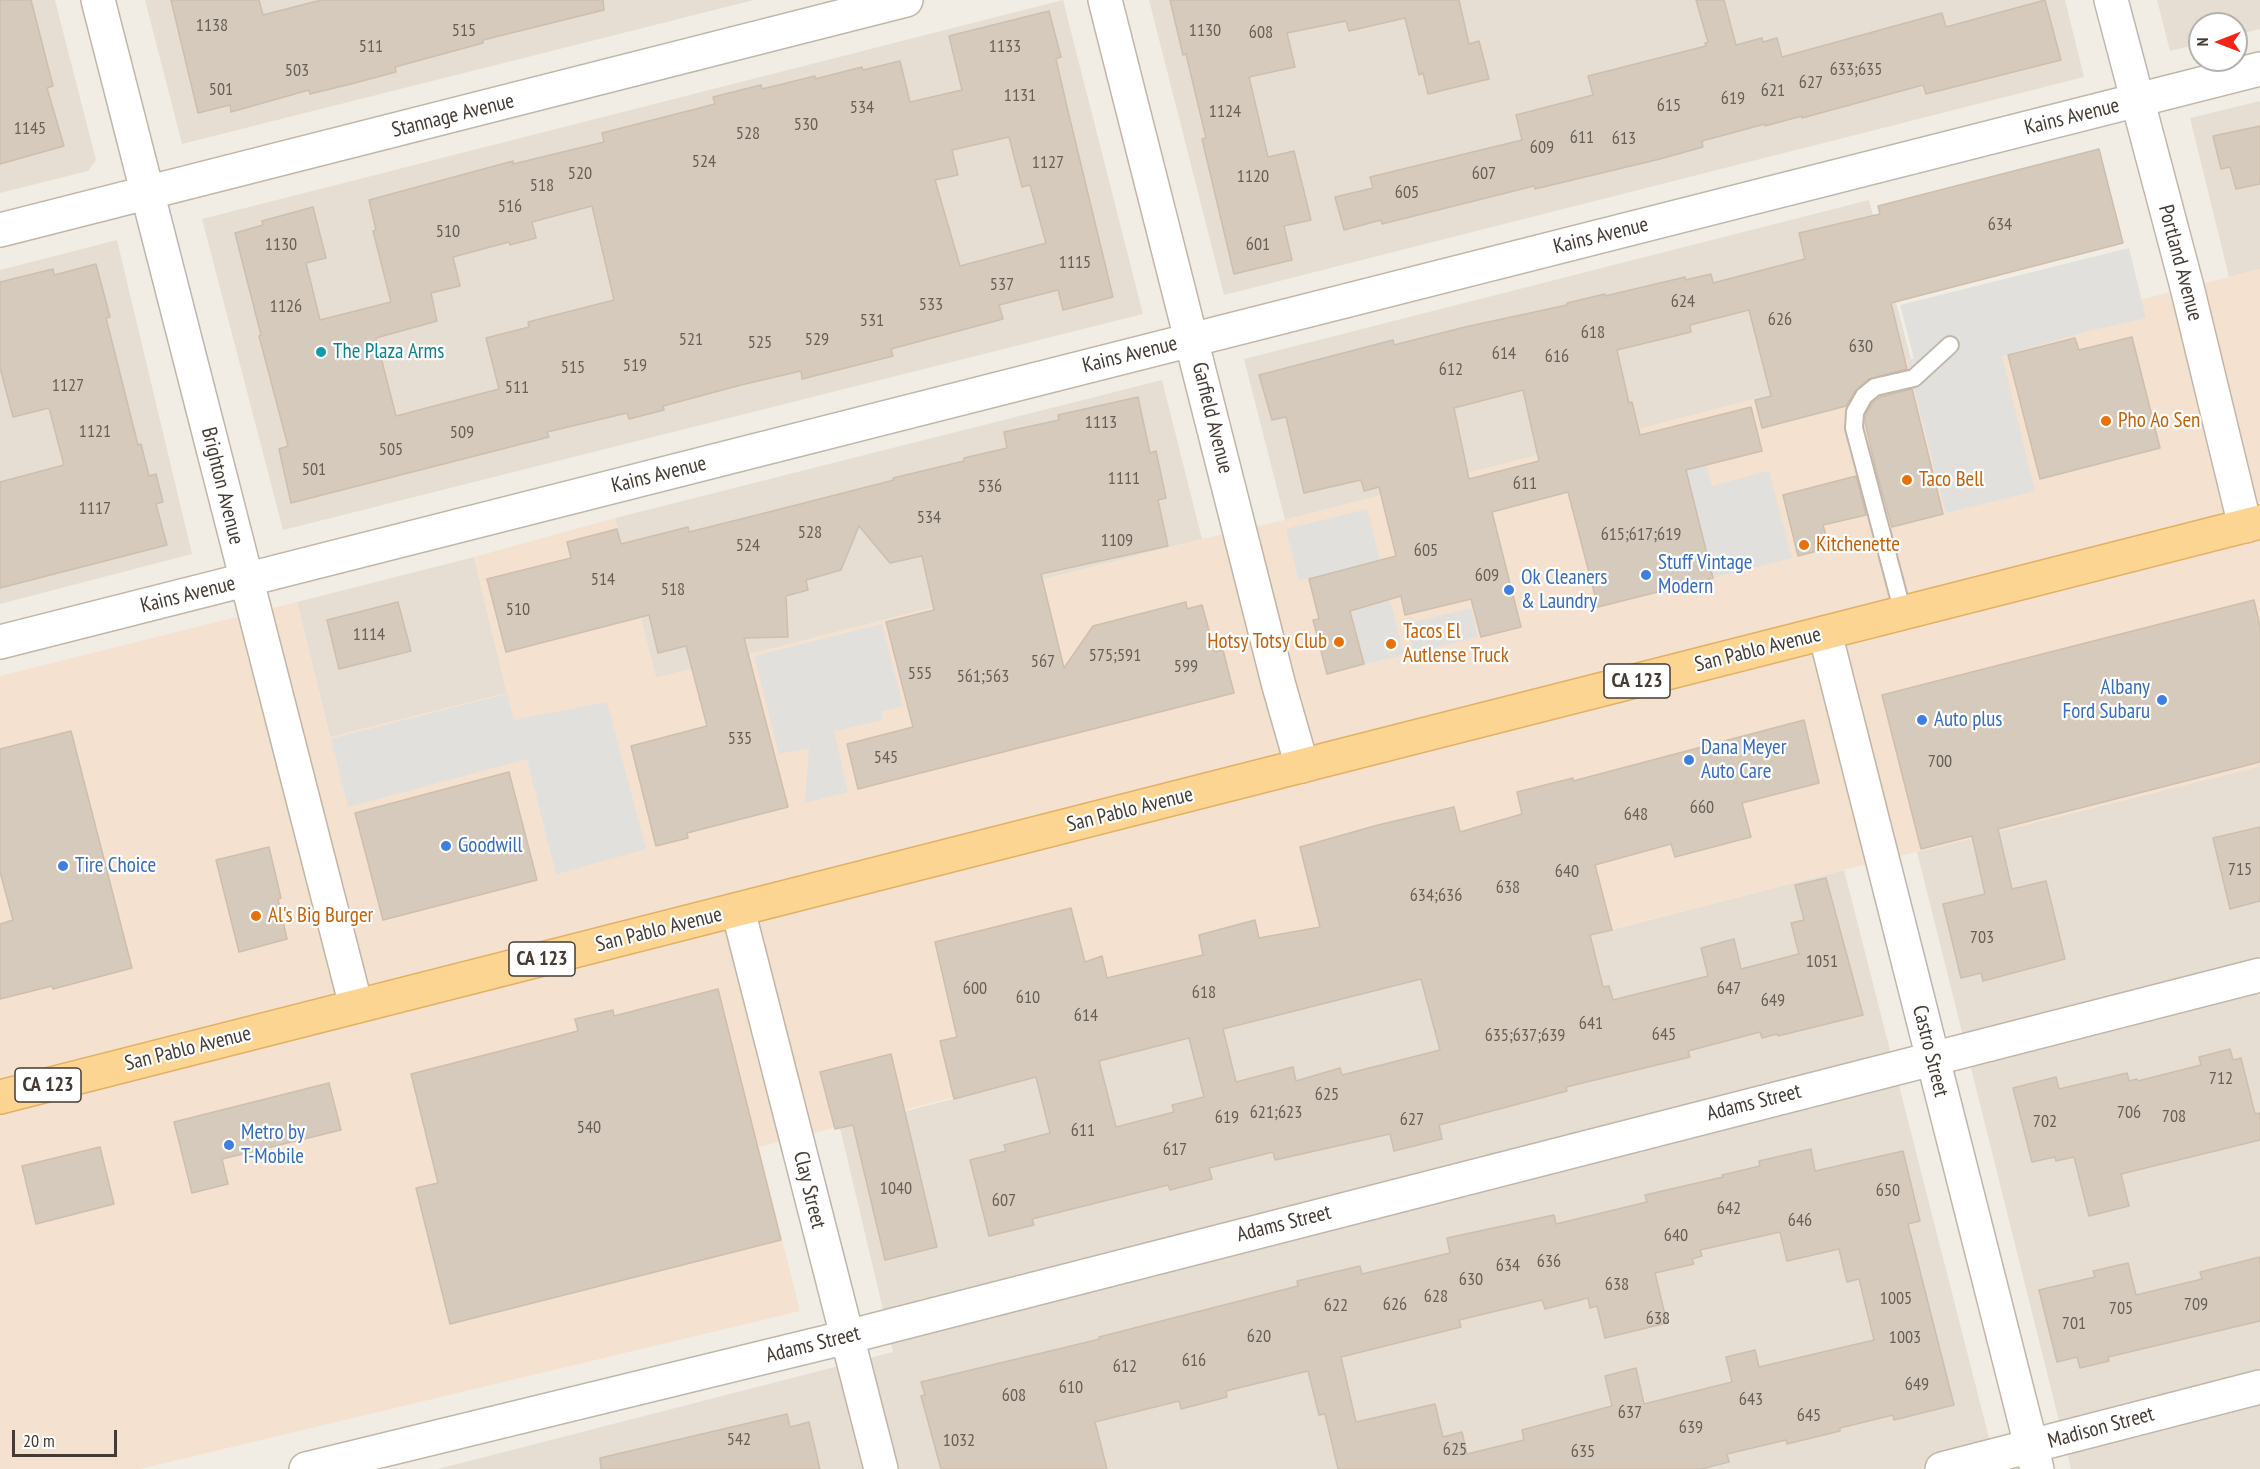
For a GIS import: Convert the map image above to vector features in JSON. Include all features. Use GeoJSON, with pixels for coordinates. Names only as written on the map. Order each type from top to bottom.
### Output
{"type":"FeatureCollection","features":[{"type":"Feature","properties":{"kind":"main road","name":"San Pablo Avenue"},"geometry":{"type":"LineString","coordinates":[[0,1097],[2253,524]]}},
{"type":"Feature","properties":{"kind":"street","name":"Brighton Avenue"},"geometry":{"type":"LineString","coordinates":[[98,0],[356,1006]]}},
{"type":"Feature","properties":{"kind":"street","name":"Stannage Avenue"},"geometry":{"type":"LineString","coordinates":[[0,230],[906,0]]}},
{"type":"Feature","properties":{"kind":"street","name":"Garfield Avenue"},"geometry":{"type":"LineString","coordinates":[[1104,0],[1279,686],[1302,766]]}},
{"type":"Feature","properties":{"kind":"street","name":"Portland Avenue"},"geometry":{"type":"LineString","coordinates":[[2111,0],[2253,524]]}},
{"type":"Feature","properties":{"kind":"street","name":"Kains Avenue"},"geometry":{"type":"LineString","coordinates":[[0,642],[2260,69]]}},
{"type":"Feature","properties":{"kind":"street","name":"Castro Street"},"geometry":{"type":"LineString","coordinates":[[1825,633],[2035,1457]]}},
{"type":"Feature","properties":{"kind":"street","name":"Clay Street"},"geometry":{"type":"LineString","coordinates":[[738,910],[881,1469]]}},
{"type":"Feature","properties":{"kind":"street","name":"Adams Street"},"geometry":{"type":"LineString","coordinates":[[306,1469],[847,1336],[2260,975]]}},
{"type":"Feature","properties":{"kind":"street","name":"Madison Street"},"geometry":{"type":"LineString","coordinates":[[1942,1469],[2035,1457],[2260,1387]]}},
{"type":"Feature","properties":{"kind":"lane"},"geometry":{"type":"LineString","coordinates":[[1903,613],[1854,428],[1855,412],[1864,396],[1875,387],[1914,378],[1950,345]]}},
{"type":"Feature","properties":{"kind":"shaded area"},"geometry":{"type":"Polygon","coordinates":[[[0,0],[55,0],[96,160],[88,171],[0,193],[0,0]]]}},
{"type":"Feature","properties":{"kind":"shaded area"},"geometry":{"type":"Polygon","coordinates":[[[145,0],[754,0],[182,144],[145,0]]]}},
{"type":"Feature","properties":{"kind":"shaded area"},"geometry":{"type":"Polygon","coordinates":[[[1063,0],[1143,314],[283,530],[202,219],[1063,0]]]}},
{"type":"Feature","properties":{"kind":"shaded area"},"geometry":{"type":"Polygon","coordinates":[[[1149,0],[2065,0],[2084,77],[1224,295],[1149,0]]]}},
{"type":"Feature","properties":{"kind":"shaded area"},"geometry":{"type":"Polygon","coordinates":[[[2157,0],[2260,0],[2260,29],[2248,32],[2248,12],[2188,12],[2188,47],[2170,51],[2157,0]]]}},
{"type":"Feature","properties":{"kind":"shaded area"},"geometry":{"type":"Polygon","coordinates":[[[2260,101],[2260,269],[2229,277],[2190,118],[2260,101]]]}},
{"type":"Feature","properties":{"kind":"shaded area"},"geometry":{"type":"Polygon","coordinates":[[[1869,200],[1911,359],[1285,520],[1244,359],[1869,200]]]}},
{"type":"Feature","properties":{"kind":"shaded area"},"geometry":{"type":"Polygon","coordinates":[[[117,240],[192,554],[0,604],[0,270],[117,240]]]}},
{"type":"Feature","properties":{"kind":"shaded area"},"geometry":{"type":"Polygon","coordinates":[[[2129,248],[2146,318],[2084,332],[2002,356],[2035,491],[1946,513],[1907,361],[1914,359],[1900,305],[2129,248]]]}},
{"type":"Feature","properties":{"kind":"shaded area"},"geometry":{"type":"Polygon","coordinates":[[[2260,269],[2260,766],[759,1147],[800,1311],[140,1469],[0,1469],[0,676],[297,602],[330,737],[507,693],[474,557],[615,518],[656,678],[1285,520],[2260,269]]]}},
{"type":"Feature","properties":{"kind":"shaded area"},"geometry":{"type":"Polygon","coordinates":[[[1162,380],[1202,539],[656,678],[615,518],[1162,380]]]}},
{"type":"Feature","properties":{"kind":"shaded area"},"geometry":{"type":"Polygon","coordinates":[[[1706,465],[1712,486],[1769,471],[1792,558],[1713,578],[1686,470],[1706,465]]]}},
{"type":"Feature","properties":{"kind":"shaded area"},"geometry":{"type":"Polygon","coordinates":[[[1367,509],[1404,655],[1364,664],[1350,611],[1347,569],[1299,581],[1286,529],[1367,509]]]}},
{"type":"Feature","properties":{"kind":"shaded area"},"geometry":{"type":"Polygon","coordinates":[[[474,557],[507,693],[330,737],[297,602],[474,557]]]}},
{"type":"Feature","properties":{"kind":"shaded area"},"geometry":{"type":"Polygon","coordinates":[[[1471,608],[1478,637],[1414,653],[1406,624],[1471,608]]]}},
{"type":"Feature","properties":{"kind":"shaded area"},"geometry":{"type":"Polygon","coordinates":[[[882,624],[903,706],[881,712],[883,720],[834,731],[848,792],[805,803],[809,748],[779,754],[754,656],[882,624]]]}},
{"type":"Feature","properties":{"kind":"shaded area"},"geometry":{"type":"Polygon","coordinates":[[[507,694],[514,720],[607,702],[646,849],[556,874],[527,759],[348,807],[331,739],[507,694]]]}},
{"type":"Feature","properties":{"kind":"shaded area"},"geometry":{"type":"Polygon","coordinates":[[[2260,766],[2260,1469],[2071,1469],[1917,852],[2260,766]]]}},
{"type":"Feature","properties":{"kind":"shaded area"},"geometry":{"type":"Polygon","coordinates":[[[1844,870],[1997,1469],[438,1469],[893,1352],[840,1128],[1844,870]]]}},
{"type":"Feature","properties":{"kind":"building"},"geometry":{"type":"Polygon","coordinates":[[[0,0],[31,0],[53,86],[47,88],[64,146],[0,164],[0,0]]]}},
{"type":"Feature","properties":{"kind":"building"},"geometry":{"type":"Polygon","coordinates":[[[171,0],[259,0],[263,15],[321,0],[603,0],[604,10],[483,40],[483,43],[395,67],[396,72],[351,84],[310,94],[309,90],[231,112],[230,105],[198,113],[171,0]]]}},
{"type":"Feature","properties":{"kind":"building"},"geometry":{"type":"Polygon","coordinates":[[[1170,0],[1459,0],[1469,44],[1479,41],[1489,79],[1428,94],[1423,73],[1419,75],[1405,18],[1349,31],[1346,21],[1287,33],[1295,67],[1249,77],[1268,157],[1294,151],[1311,220],[1284,226],[1292,260],[1234,274],[1202,139],[1206,138],[1186,54],[1183,55],[1170,0]]]}},
{"type":"Feature","properties":{"kind":"building"},"geometry":{"type":"Polygon","coordinates":[[[1696,0],[1724,0],[1736,45],[1762,38],[1763,42],[1777,38],[1782,57],[1942,13],[1946,27],[2045,0],[2061,60],[1926,94],[1923,85],[1802,118],[1802,116],[1765,126],[1765,124],[1702,141],[1703,147],[1660,159],[1535,189],[1534,186],[1382,224],[1381,220],[1344,230],[1335,197],[1373,188],[1370,177],[1522,140],[1516,115],[1593,95],[1588,76],[1706,46],[1705,43],[1708,42],[1696,0]]]}},
{"type":"Feature","properties":{"kind":"building"},"geometry":{"type":"Polygon","coordinates":[[[1049,11],[1061,57],[1056,59],[1113,297],[1063,310],[1058,290],[999,305],[1003,319],[891,349],[893,356],[802,379],[801,371],[663,406],[664,410],[629,419],[627,413],[547,432],[549,437],[291,503],[279,449],[288,446],[235,233],[263,225],[262,221],[313,207],[326,258],[306,263],[320,320],[391,302],[373,231],[376,230],[369,200],[513,161],[513,164],[604,142],[602,133],[715,104],[713,97],[761,85],[762,89],[815,76],[815,79],[862,67],[863,70],[900,61],[910,102],[962,90],[949,36],[1049,11]],[[1009,137],[952,150],[958,175],[935,180],[960,266],[1046,243],[1030,185],[1022,187],[1009,137]],[[592,206],[532,222],[536,238],[510,245],[509,242],[453,257],[460,286],[431,293],[437,321],[376,338],[396,416],[499,389],[486,338],[529,327],[528,322],[614,300],[592,206]]]}},
{"type":"Feature","properties":{"kind":"building"},"geometry":{"type":"Polygon","coordinates":[[[2260,126],[2260,184],[2236,189],[2230,167],[2221,169],[2213,136],[2260,126]]]}},
{"type":"Feature","properties":{"kind":"building"},"geometry":{"type":"Polygon","coordinates":[[[2099,149],[2123,243],[1891,303],[1907,369],[1869,379],[1855,391],[1846,406],[1762,428],[1755,400],[1771,396],[1749,310],[1690,325],[1691,332],[1617,350],[1629,403],[1632,402],[1640,435],[1751,407],[1762,451],[1686,470],[1713,578],[1598,607],[1568,492],[1492,512],[1521,627],[1481,637],[1471,599],[1405,615],[1401,596],[1350,611],[1364,664],[1327,674],[1313,620],[1319,619],[1309,579],[1396,556],[1379,487],[1364,491],[1361,480],[1304,493],[1286,417],[1272,420],[1259,375],[1393,340],[1394,345],[1685,277],[1685,280],[1711,274],[1713,283],[1805,259],[1799,233],[1880,214],[1878,206],[2099,149]],[[1523,390],[1454,408],[1469,479],[1539,461],[1523,390]]]}},
{"type":"Feature","properties":{"kind":"building"},"geometry":{"type":"Polygon","coordinates":[[[96,264],[110,317],[106,318],[138,445],[141,444],[149,476],[156,474],[163,502],[156,504],[167,545],[0,588],[0,482],[64,465],[49,408],[13,417],[0,368],[0,282],[53,269],[54,275],[96,264]]]}},
{"type":"Feature","properties":{"kind":"building"},"geometry":{"type":"Polygon","coordinates":[[[2132,337],[2160,448],[2040,479],[2008,355],[2075,338],[2079,350],[2132,337]]]}},
{"type":"Feature","properties":{"kind":"building"},"geometry":{"type":"Polygon","coordinates":[[[1912,389],[1943,514],[1892,527],[1876,470],[1865,415],[1872,403],[1880,397],[1912,389]]]}},
{"type":"Feature","properties":{"kind":"building"},"geometry":{"type":"Polygon","coordinates":[[[1138,397],[1150,453],[1156,451],[1166,498],[1158,500],[1168,546],[1041,574],[1064,668],[1093,626],[1186,602],[1187,609],[1202,605],[1215,652],[1223,650],[1234,693],[858,789],[847,744],[913,727],[886,622],[934,610],[922,556],[890,563],[859,526],[841,570],[806,580],[808,590],[786,596],[788,637],[744,638],[788,807],[687,833],[688,838],[656,846],[631,746],[707,726],[686,646],[658,653],[649,615],[506,652],[487,579],[571,558],[567,542],[617,529],[621,544],[688,527],[689,532],[765,513],[1007,448],[1004,432],[1059,420],[1058,415],[1138,397]]]}},
{"type":"Feature","properties":{"kind":"building"},"geometry":{"type":"Polygon","coordinates":[[[1856,476],[1866,515],[1823,525],[1829,548],[1798,556],[1783,495],[1856,476]]]}},
{"type":"Feature","properties":{"kind":"building"},"geometry":{"type":"Polygon","coordinates":[[[2254,600],[2260,626],[2260,762],[1998,829],[2012,889],[2046,881],[2065,959],[1983,981],[1981,973],[1961,978],[1943,904],[1985,894],[1972,836],[1921,849],[1882,695],[2254,600]]]}},
{"type":"Feature","properties":{"kind":"building"},"geometry":{"type":"Polygon","coordinates":[[[398,602],[411,651],[339,669],[327,620],[398,602]]]}},
{"type":"Feature","properties":{"kind":"building"},"geometry":{"type":"Polygon","coordinates":[[[1804,720],[1819,783],[1742,803],[1751,837],[1675,857],[1671,844],[1595,865],[1612,930],[1590,935],[1603,987],[1609,986],[1613,1000],[1708,976],[1701,948],[1734,939],[1741,969],[1799,954],[1791,923],[1804,920],[1795,885],[1826,878],[1863,1015],[1778,1036],[1777,1034],[1762,1038],[1760,1032],[1688,1051],[1690,1057],[1566,1087],[1567,1091],[1439,1125],[1442,1139],[1394,1151],[1390,1134],[1275,1160],[1273,1152],[1209,1168],[1212,1179],[1170,1190],[1168,1185],[1032,1219],[1034,1225],[989,1236],[970,1160],[1006,1151],[1004,1145],[1050,1133],[1036,1077],[954,1099],[940,1041],[957,1037],[935,942],[1071,908],[1085,962],[1102,956],[1107,978],[1203,955],[1199,935],[1255,920],[1259,938],[1320,927],[1300,847],[1454,807],[1460,832],[1522,814],[1517,792],[1573,778],[1573,781],[1804,720]],[[1421,979],[1223,1029],[1236,1082],[1293,1067],[1296,1081],[1340,1068],[1342,1075],[1440,1050],[1421,979]],[[1189,1038],[1099,1061],[1116,1127],[1174,1112],[1172,1105],[1204,1097],[1189,1038]]]}},
{"type":"Feature","properties":{"kind":"building","name":"Tire Choice"},"geometry":{"type":"Polygon","coordinates":[[[71,731],[132,968],[53,989],[52,986],[0,999],[0,924],[13,920],[0,872],[0,749],[71,731]]]}},
{"type":"Feature","properties":{"kind":"building","name":"Goodwill"},"geometry":{"type":"Polygon","coordinates":[[[509,772],[537,880],[383,920],[355,813],[509,772]]]}},
{"type":"Feature","properties":{"kind":"building"},"geometry":{"type":"Polygon","coordinates":[[[2260,827],[2260,901],[2230,909],[2213,838],[2260,827]]]}},
{"type":"Feature","properties":{"kind":"building","name":"Al's Big Burger"},"geometry":{"type":"Polygon","coordinates":[[[269,847],[281,898],[278,899],[287,939],[239,952],[216,860],[269,847]]]}},
{"type":"Feature","properties":{"kind":"building"},"geometry":{"type":"Polygon","coordinates":[[[718,989],[781,1240],[450,1324],[416,1188],[438,1183],[411,1074],[578,1031],[575,1019],[613,1010],[614,1016],[718,989]]]}},
{"type":"Feature","properties":{"kind":"building"},"geometry":{"type":"Polygon","coordinates":[[[2230,1049],[2233,1060],[2241,1058],[2255,1114],[2260,1113],[2260,1140],[2121,1174],[2129,1206],[2089,1216],[2074,1157],[2056,1161],[2055,1157],[2032,1162],[2013,1088],[2056,1077],[2059,1089],[2127,1073],[2129,1081],[2137,1079],[2138,1081],[2201,1065],[2199,1057],[2230,1049]]]}},
{"type":"Feature","properties":{"kind":"building"},"geometry":{"type":"Polygon","coordinates":[[[891,1054],[937,1247],[885,1260],[853,1125],[835,1129],[820,1072],[891,1054]]]}},
{"type":"Feature","properties":{"kind":"building","name":"Metro by T-Mobile"},"geometry":{"type":"Polygon","coordinates":[[[329,1083],[341,1130],[222,1159],[228,1184],[192,1193],[174,1122],[329,1083]]]}},
{"type":"Feature","properties":{"kind":"building"},"geometry":{"type":"Polygon","coordinates":[[[100,1147],[114,1204],[36,1224],[22,1166],[100,1147]]]}},
{"type":"Feature","properties":{"kind":"building"},"geometry":{"type":"Polygon","coordinates":[[[1811,1149],[1815,1171],[1903,1151],[1920,1221],[1908,1224],[1954,1405],[1894,1420],[1893,1415],[1787,1444],[1786,1440],[1727,1454],[1729,1462],[1701,1469],[1338,1469],[1325,1414],[1319,1415],[1308,1371],[1226,1391],[1227,1397],[1181,1409],[1179,1401],[1095,1422],[1107,1469],[941,1469],[921,1396],[925,1395],[921,1382],[1100,1339],[1099,1337],[1298,1286],[1297,1281],[1360,1266],[1362,1274],[1450,1253],[1447,1238],[1554,1215],[1556,1224],[1647,1202],[1645,1195],[1760,1166],[1759,1161],[1811,1149]],[[1780,1232],[1700,1250],[1702,1256],[1692,1259],[1694,1264],[1655,1273],[1667,1323],[1605,1338],[1597,1306],[1590,1308],[1588,1298],[1545,1309],[1542,1300],[1459,1320],[1461,1327],[1341,1357],[1356,1422],[1435,1404],[1443,1437],[1462,1432],[1467,1454],[1524,1440],[1522,1430],[1612,1406],[1605,1376],[1636,1368],[1644,1404],[1732,1382],[1726,1357],[1755,1350],[1759,1367],[1874,1340],[1859,1279],[1847,1282],[1839,1249],[1787,1261],[1780,1232]]]}},
{"type":"Feature","properties":{"kind":"building"},"geometry":{"type":"Polygon","coordinates":[[[2260,1257],[2260,1321],[2108,1357],[2109,1361],[2080,1368],[2077,1357],[2057,1362],[2039,1290],[2095,1277],[2093,1271],[2128,1263],[2136,1295],[2202,1279],[2200,1272],[2260,1257]]]}},
{"type":"Feature","properties":{"kind":"building"},"geometry":{"type":"Polygon","coordinates":[[[787,1414],[790,1427],[809,1422],[820,1469],[601,1469],[600,1458],[787,1414]]]}},
{"type":"Feature","properties":{"kind":"place","name":"The Plaza Arms"},"geometry":{"type":"Point","coordinates":[321,352]}},
{"type":"Feature","properties":{"kind":"place","name":"Pho Ao Sen"},"geometry":{"type":"Point","coordinates":[2106,421]}},
{"type":"Feature","properties":{"kind":"place","name":"Taco Bell"},"geometry":{"type":"Point","coordinates":[1907,480]}},
{"type":"Feature","properties":{"kind":"place","name":"Kitchenette"},"geometry":{"type":"Point","coordinates":[1804,545]}},
{"type":"Feature","properties":{"kind":"place","name":"Stuff Vintage Modern"},"geometry":{"type":"Point","coordinates":[1646,575]}},
{"type":"Feature","properties":{"kind":"place","name":"Ok Cleaners & Laundry"},"geometry":{"type":"Point","coordinates":[1509,590]}},
{"type":"Feature","properties":{"kind":"place","name":"Hotsy Totsy Club"},"geometry":{"type":"Point","coordinates":[1339,642]}},
{"type":"Feature","properties":{"kind":"place","name":"Tacos El Autlense Truck"},"geometry":{"type":"Point","coordinates":[1391,644]}},
{"type":"Feature","properties":{"kind":"place","name":"Albany Ford Subaru"},"geometry":{"type":"Point","coordinates":[2162,700]}},
{"type":"Feature","properties":{"kind":"place","name":"Auto plus"},"geometry":{"type":"Point","coordinates":[1922,720]}},
{"type":"Feature","properties":{"kind":"place","name":"Dana Meyer Auto Care"},"geometry":{"type":"Point","coordinates":[1689,760]}},
{"type":"Feature","properties":{"kind":"place","name":"Goodwill"},"geometry":{"type":"Point","coordinates":[446,846]}},
{"type":"Feature","properties":{"kind":"place","name":"Tire Choice"},"geometry":{"type":"Point","coordinates":[63,866]}},
{"type":"Feature","properties":{"kind":"place","name":"Al's Big Burger"},"geometry":{"type":"Point","coordinates":[256,916]}},
{"type":"Feature","properties":{"kind":"place","name":"Metro by T-Mobile"},"geometry":{"type":"Point","coordinates":[229,1145]}}]}
